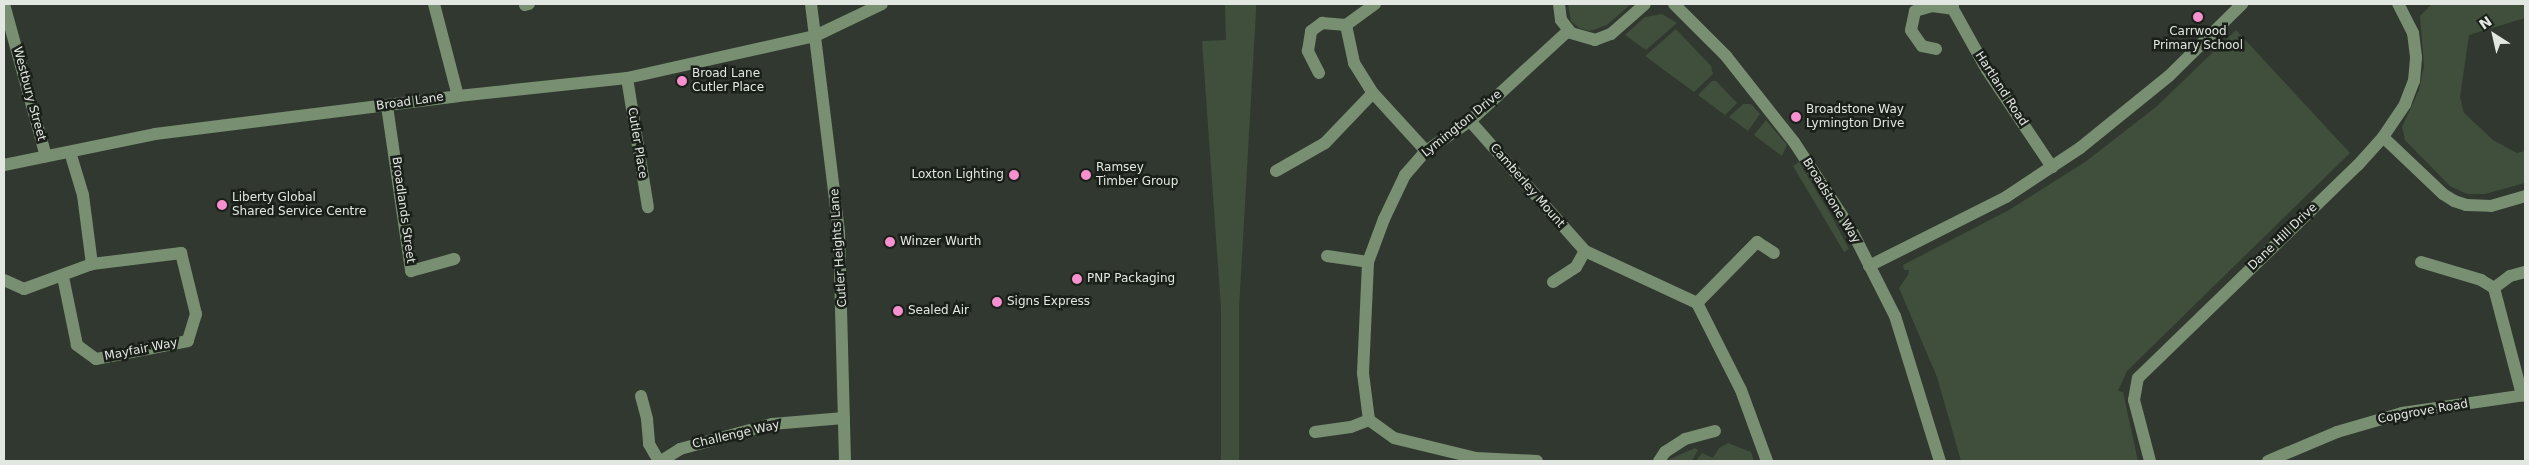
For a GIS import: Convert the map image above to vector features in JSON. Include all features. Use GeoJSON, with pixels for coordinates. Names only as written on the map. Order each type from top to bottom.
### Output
{"type":"FeatureCollection","features":[{"type":"Feature","properties":{"kind":"street","name":"Westbury Street"},"geometry":{"type":"LineString","coordinates":[[4,4],[46,156]]}},
{"type":"Feature","properties":{"kind":"street"},"geometry":{"type":"LineString","coordinates":[[434,4],[458,96]]}},
{"type":"Feature","properties":{"kind":"street","name":"Cutler Heights Lane"},"geometry":{"type":"LineString","coordinates":[[811,4],[839,232],[845,461]]}},
{"type":"Feature","properties":{"kind":"street","name":"Broad Lane"},"geometry":{"type":"LineString","coordinates":[[4,165],[155,134],[458,96],[627,78],[815,36],[882,4]]}},
{"type":"Feature","properties":{"kind":"street"},"geometry":{"type":"LineString","coordinates":[[1319,73],[1308,51],[1311,31],[1322,23],[1346,25],[1375,4]]}},
{"type":"Feature","properties":{"kind":"street"},"geometry":{"type":"LineString","coordinates":[[1559,4],[1561,20],[1569,30],[1587,40],[1604,38],[1645,4]]}},
{"type":"Feature","properties":{"kind":"street","name":"Broadstone Way"},"geometry":{"type":"LineString","coordinates":[[1674,4],[1726,56],[1794,142],[1851,229],[1895,316],[1940,461]]}},
{"type":"Feature","properties":{"kind":"street"},"geometry":{"type":"LineString","coordinates":[[1869,266],[2006,197],[2052,168],[2133,108],[2200,48],[2242,4]]}},
{"type":"Feature","properties":{"kind":"street","name":"Dane Hill Drive"},"geometry":{"type":"LineString","coordinates":[[2150,461],[2134,400],[2138,378],[2383,137],[2405,104],[2416,69],[2413,33],[2398,4]]}},
{"type":"Feature","properties":{"kind":"street","name":"Hartland Road"},"geometry":{"type":"LineString","coordinates":[[1936,49],[1922,46],[1911,30],[1915,11],[1932,6],[1953,6],[1986,70],[2052,168]]}},
{"type":"Feature","properties":{"kind":"street"},"geometry":{"type":"LineString","coordinates":[[1346,25],[1354,63],[1374,93],[1426,151]]}},
{"type":"Feature","properties":{"kind":"street","name":"Lymington Drive"},"geometry":{"type":"LineString","coordinates":[[1369,420],[1364,373],[1368,262],[1384,219],[1406,175],[1426,151],[1470,121],[1569,30]]}},
{"type":"Feature","properties":{"kind":"street","name":"Cutler Place"},"geometry":{"type":"LineString","coordinates":[[627,78],[648,207]]}},
{"type":"Feature","properties":{"kind":"street"},"geometry":{"type":"LineString","coordinates":[[1276,171],[1325,143],[1374,93]]}},
{"type":"Feature","properties":{"kind":"street","name":"Broadlands Street"},"geometry":{"type":"LineString","coordinates":[[387,106],[412,271],[454,259]]}},
{"type":"Feature","properties":{"kind":"street","name":"Camberley Mount"},"geometry":{"type":"LineString","coordinates":[[1470,121],[1584,251],[1698,304]]}},
{"type":"Feature","properties":{"kind":"street"},"geometry":{"type":"LineString","coordinates":[[2383,137],[2435,187],[2454,201],[2484,206],[2525,196]]}},
{"type":"Feature","properties":{"kind":"street"},"geometry":{"type":"LineString","coordinates":[[70,152],[83,195],[92,264]]}},
{"type":"Feature","properties":{"kind":"street"},"geometry":{"type":"LineString","coordinates":[[1767,461],[1741,390],[1698,304],[1757,242],[1774,253]]}},
{"type":"Feature","properties":{"kind":"street"},"geometry":{"type":"LineString","coordinates":[[1553,282],[1576,268],[1584,251]]}},
{"type":"Feature","properties":{"kind":"street","name":"Mayfair Way"},"geometry":{"type":"LineString","coordinates":[[4,280],[24,289],[63,277],[92,264],[181,253],[196,314],[188,341],[96,358],[76,345],[63,277]]}},
{"type":"Feature","properties":{"kind":"street"},"geometry":{"type":"LineString","coordinates":[[1327,256],[1368,262]]}},
{"type":"Feature","properties":{"kind":"street"},"geometry":{"type":"LineString","coordinates":[[2421,262],[2481,280],[2494,288],[2524,395]]}},
{"type":"Feature","properties":{"kind":"street"},"geometry":{"type":"LineString","coordinates":[[2494,288],[2510,276],[2525,272]]}},
{"type":"Feature","properties":{"kind":"street","name":"Copgrove Road"},"geometry":{"type":"LineString","coordinates":[[2268,461],[2369,422],[2402,413],[2524,395]]}},
{"type":"Feature","properties":{"kind":"street"},"geometry":{"type":"LineString","coordinates":[[641,396],[647,420],[649,444],[660,461]]}},
{"type":"Feature","properties":{"kind":"street","name":"Challenge Way"},"geometry":{"type":"LineString","coordinates":[[660,461],[680,449],[772,424],[844,418]]}},
{"type":"Feature","properties":{"kind":"street"},"geometry":{"type":"LineString","coordinates":[[1315,432],[1351,428],[1369,420],[1394,438],[1476,458],[1537,461]]}},
{"type":"Feature","properties":{"kind":"street"},"geometry":{"type":"LineString","coordinates":[[1659,461],[1665,452],[1685,439],[1715,431]]}},
{"type":"Feature","properties":{"kind":"green space"},"geometry":{"type":"Polygon","coordinates":[[[1225,4],[1256,4],[1239,309],[1239,461],[1221,461],[1221,308],[1202,41],[1226,40],[1225,4]]]}},
{"type":"Feature","properties":{"kind":"green space"},"geometry":{"type":"Polygon","coordinates":[[[1568,4],[1631,4],[1607,25],[1590,31],[1579,28],[1571,21],[1568,4]]]}},
{"type":"Feature","properties":{"kind":"green space"},"geometry":{"type":"Polygon","coordinates":[[[2432,4],[2525,4],[2525,18],[2469,35],[2460,97],[2464,113],[2493,140],[2517,153],[2525,151],[2525,183],[2485,194],[2467,194],[2450,186],[2405,140],[2402,127],[2419,90],[2424,66],[2420,16],[2432,4]]]}},
{"type":"Feature","properties":{"kind":"green space"},"geometry":{"type":"Polygon","coordinates":[[[1662,14],[1677,23],[1646,50],[1625,35],[1645,17],[1662,14]]]}},
{"type":"Feature","properties":{"kind":"green space"},"geometry":{"type":"Polygon","coordinates":[[[1676,29],[1711,66],[1713,74],[1694,92],[1645,56],[1676,29]]]}},
{"type":"Feature","properties":{"kind":"green space"},"geometry":{"type":"Polygon","coordinates":[[[2236,30],[2350,153],[2127,371],[2118,391],[2123,392],[2138,461],[1961,461],[1937,377],[1899,288],[1908,275],[1909,270],[1904,270],[1903,265],[2009,210],[2085,162],[2156,107],[2236,30]]]}},
{"type":"Feature","properties":{"kind":"green space"},"geometry":{"type":"Polygon","coordinates":[[[1712,81],[1716,81],[1737,103],[1725,115],[1698,95],[1712,81]]]}},
{"type":"Feature","properties":{"kind":"green space"},"geometry":{"type":"Polygon","coordinates":[[[1743,104],[1751,104],[1760,114],[1748,131],[1729,117],[1743,104]]]}},
{"type":"Feature","properties":{"kind":"green space"},"geometry":{"type":"Polygon","coordinates":[[[1766,120],[1787,145],[1782,156],[1754,135],[1766,120]]]}},
{"type":"Feature","properties":{"kind":"green space"},"geometry":{"type":"Polygon","coordinates":[[[1799,162],[1849,249],[1844,252],[1793,166],[1799,162]]]}},
{"type":"Feature","properties":{"kind":"green space"},"geometry":{"type":"Polygon","coordinates":[[[1728,443],[1751,452],[1754,461],[1696,461],[1702,453],[1713,458],[1719,448],[1728,443]]]}},
{"type":"Feature","properties":{"kind":"green space"},"geometry":{"type":"Polygon","coordinates":[[[1695,448],[1698,450],[1692,461],[1666,461],[1695,448]]]}},
{"type":"Feature","properties":{"kind":"place","name":"Carrwood Primary School"},"geometry":{"type":"Point","coordinates":[2198,17]}},
{"type":"Feature","properties":{"kind":"place","name":"Broad Lane Cutler Place"},"geometry":{"type":"Point","coordinates":[682,81]}},
{"type":"Feature","properties":{"kind":"place","name":"Broadstone Way Lymington Drive"},"geometry":{"type":"Point","coordinates":[1796,117]}},
{"type":"Feature","properties":{"kind":"place","name":"Loxton Lighting"},"geometry":{"type":"Point","coordinates":[1014,175]}},
{"type":"Feature","properties":{"kind":"place","name":"Ramsey Timber Group"},"geometry":{"type":"Point","coordinates":[1086,175]}},
{"type":"Feature","properties":{"kind":"place","name":"Liberty Global Shared Service Centre"},"geometry":{"type":"Point","coordinates":[222,205]}},
{"type":"Feature","properties":{"kind":"place","name":"Winzer Wurth"},"geometry":{"type":"Point","coordinates":[890,242]}},
{"type":"Feature","properties":{"kind":"place","name":"PNP Packaging"},"geometry":{"type":"Point","coordinates":[1077,279]}},
{"type":"Feature","properties":{"kind":"place","name":"Signs Express"},"geometry":{"type":"Point","coordinates":[997,302]}},
{"type":"Feature","properties":{"kind":"place","name":"Sealed Air"},"geometry":{"type":"Point","coordinates":[898,311]}}]}
